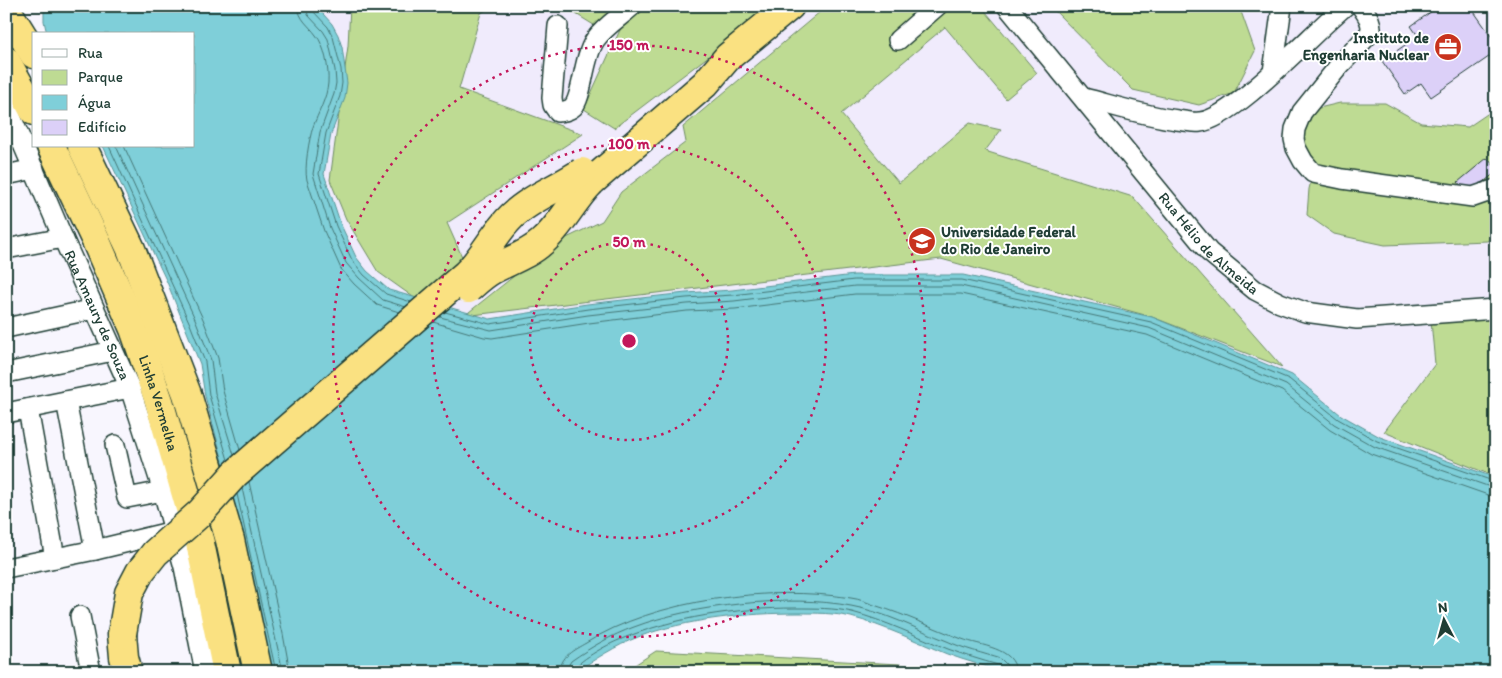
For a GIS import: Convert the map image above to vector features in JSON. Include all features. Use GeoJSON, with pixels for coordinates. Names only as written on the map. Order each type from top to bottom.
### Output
{"type":"FeatureCollection","features":[{"type":"Feature","properties":{"kind":"highway"},"geometry":{"type":"LineString","coordinates":[[18,6],[32,36]]}},
{"type":"Feature","properties":{"kind":"highway"},"geometry":{"type":"LineString","coordinates":[[128,672],[124,657],[122,634],[126,606],[134,582],[155,553],[200,513],[235,474],[466,274],[481,258],[514,214],[535,198],[582,172],[705,84],[728,57],[790,6]]}},
{"type":"Feature","properties":{"kind":"highway"},"geometry":{"type":"LineString","coordinates":[[6,9],[32,51]]}},
{"type":"Feature","properties":{"kind":"highway"},"geometry":{"type":"LineString","coordinates":[[6,61],[32,107]]}},
{"type":"Feature","properties":{"kind":"highway"},"geometry":{"type":"LineString","coordinates":[[200,513],[243,484],[483,276],[540,244],[562,221],[583,190],[638,133]]}},
{"type":"Feature","properties":{"kind":"highway","name":"Linha Vermelha"},"geometry":{"type":"LineString","coordinates":[[51,148],[96,241],[134,329],[159,400],[200,543],[227,672]]}},
{"type":"Feature","properties":{"kind":"highway","name":"Linha Vermelha"},"geometry":{"type":"LineString","coordinates":[[83,148],[131,249],[187,394],[230,540],[258,672]]}},
{"type":"Feature","properties":{"kind":"street"},"geometry":{"type":"LineString","coordinates":[[558,26],[552,98],[553,105],[558,112],[573,107],[577,100],[586,61],[595,39],[632,6]]}},
{"type":"Feature","properties":{"kind":"street"},"geometry":{"type":"LineString","coordinates":[[898,40],[938,6]]}},
{"type":"Feature","properties":{"kind":"street","name":"Rua Hélio de Almeida"},"geometry":{"type":"LineString","coordinates":[[1007,6],[1209,252],[1255,290],[1280,304],[1304,312],[1357,319],[1496,309]]}},
{"type":"Feature","properties":{"kind":"street"},"geometry":{"type":"LineString","coordinates":[[1273,72],[1282,6]]}},
{"type":"Feature","properties":{"kind":"street"},"geometry":{"type":"LineString","coordinates":[[1084,98],[1159,118],[1201,122],[1219,116],[1241,101],[1273,72],[1323,14],[1345,6]]}},
{"type":"Feature","properties":{"kind":"street"},"geometry":{"type":"LineString","coordinates":[[1361,6],[1370,19],[1372,25],[1371,32],[1326,81],[1302,112],[1295,129],[1296,148],[1303,161],[1313,173],[1342,179],[1472,197],[1496,189]]}},
{"type":"Feature","properties":{"kind":"street","name":"Rua Amaury de Souza"},"geometry":{"type":"LineString","coordinates":[[6,105],[130,388],[163,491],[184,567],[205,672]]}},
{"type":"Feature","properties":{"kind":"street"},"geometry":{"type":"LineString","coordinates":[[6,175],[34,169]]}},
{"type":"Feature","properties":{"kind":"street"},"geometry":{"type":"LineString","coordinates":[[6,249],[63,238]]}},
{"type":"Feature","properties":{"kind":"street"},"geometry":{"type":"LineString","coordinates":[[6,328],[94,309]]}},
{"type":"Feature","properties":{"kind":"street"},"geometry":{"type":"LineString","coordinates":[[6,373],[113,351]]}},
{"type":"Feature","properties":{"kind":"street"},"geometry":{"type":"LineString","coordinates":[[6,413],[130,388]]}},
{"type":"Feature","properties":{"kind":"street"},"geometry":{"type":"LineString","coordinates":[[66,401],[94,550]]}},
{"type":"Feature","properties":{"kind":"street"},"geometry":{"type":"LineString","coordinates":[[28,409],[56,558]]}},
{"type":"Feature","properties":{"kind":"street"},"geometry":{"type":"LineString","coordinates":[[116,445],[127,498],[163,491]]}},
{"type":"Feature","properties":{"kind":"street"},"geometry":{"type":"LineString","coordinates":[[6,568],[174,531]]}},
{"type":"Feature","properties":{"kind":"street"},"geometry":{"type":"LineString","coordinates":[[80,616],[91,672]]}},
{"type":"Feature","properties":{"kind":"shaded area","name":"Universidade Federal do Rio de Janeiro"},"geometry":{"type":"Polygon","coordinates":[[[316,6],[1496,6],[1496,478],[1380,437],[1341,415],[1292,375],[1152,317],[963,275],[686,293],[587,304],[490,319],[389,290],[367,271],[356,258],[341,225],[324,174],[331,134],[345,98],[346,68],[338,35],[316,6]]]}},
{"type":"Feature","properties":{"kind":"green space"},"geometry":{"type":"Polygon","coordinates":[[[350,6],[493,6],[481,13],[459,89],[583,134],[447,223],[463,259],[423,304],[378,272],[346,219],[330,180],[348,46],[350,6]]]}},
{"type":"Feature","properties":{"kind":"green space"},"geometry":{"type":"Polygon","coordinates":[[[563,6],[769,6],[718,49],[614,128],[584,109],[630,8],[597,27],[563,6]]]}},
{"type":"Feature","properties":{"kind":"green space"},"geometry":{"type":"Polygon","coordinates":[[[827,6],[981,6],[1037,73],[1006,99],[945,27],[841,114],[899,183],[970,123],[1001,130],[985,151],[1133,197],[1282,367],[1152,317],[941,259],[464,316],[554,244],[602,221],[621,192],[686,142],[683,127],[827,6]]]}},
{"type":"Feature","properties":{"kind":"green space"},"geometry":{"type":"Polygon","coordinates":[[[1050,6],[1239,6],[1255,51],[1234,93],[1199,105],[1133,90],[1050,6]]]}},
{"type":"Feature","properties":{"kind":"green space"},"geometry":{"type":"Polygon","coordinates":[[[1340,103],[1385,103],[1421,123],[1468,127],[1496,108],[1496,236],[1487,241],[1385,245],[1334,234],[1307,215],[1309,189],[1313,173],[1295,129],[1302,112],[1340,103]]]}},
{"type":"Feature","properties":{"kind":"green space"},"geometry":{"type":"Polygon","coordinates":[[[1496,315],[1496,477],[1384,432],[1435,364],[1431,321],[1496,315]]]}},
{"type":"Feature","properties":{"kind":"green space"},"geometry":{"type":"Polygon","coordinates":[[[656,651],[899,664],[936,672],[624,672],[656,651]]]}},
{"type":"Feature","properties":{"kind":"water"},"geometry":{"type":"Polygon","coordinates":[[[44,6],[316,6],[332,24],[342,47],[347,83],[345,98],[331,134],[324,174],[341,225],[356,257],[367,271],[389,290],[490,319],[587,304],[732,290],[854,275],[963,275],[1152,317],[1292,375],[1341,415],[1380,437],[1496,478],[1496,672],[1005,672],[947,654],[888,629],[851,617],[832,614],[799,613],[717,618],[696,621],[657,631],[621,644],[575,672],[272,672],[236,509],[205,396],[200,364],[167,282],[104,148],[195,148],[195,32],[47,32],[44,6]]]}},
{"type":"Feature","properties":{"kind":"building","name":"Instituto de Engenharia Nuclear"},"geometry":{"type":"Polygon","coordinates":[[[1439,6],[1470,6],[1496,43],[1496,52],[1431,97],[1421,83],[1405,94],[1382,61],[1418,36],[1411,26],[1439,6]]]}},
{"type":"Feature","properties":{"kind":"building"},"geometry":{"type":"Polygon","coordinates":[[[1487,158],[1496,168],[1496,172],[1468,195],[1458,182],[1487,158]]]}},
{"type":"Feature","properties":{"kind":"place","name":"Instituto de Engenharia Nuclear"},"geometry":{"type":"Point","coordinates":[1448,47]}},
{"type":"Feature","properties":{"kind":"place","name":"Universidade Federal do Rio de Janeiro"},"geometry":{"type":"Point","coordinates":[922,241]}}]}
